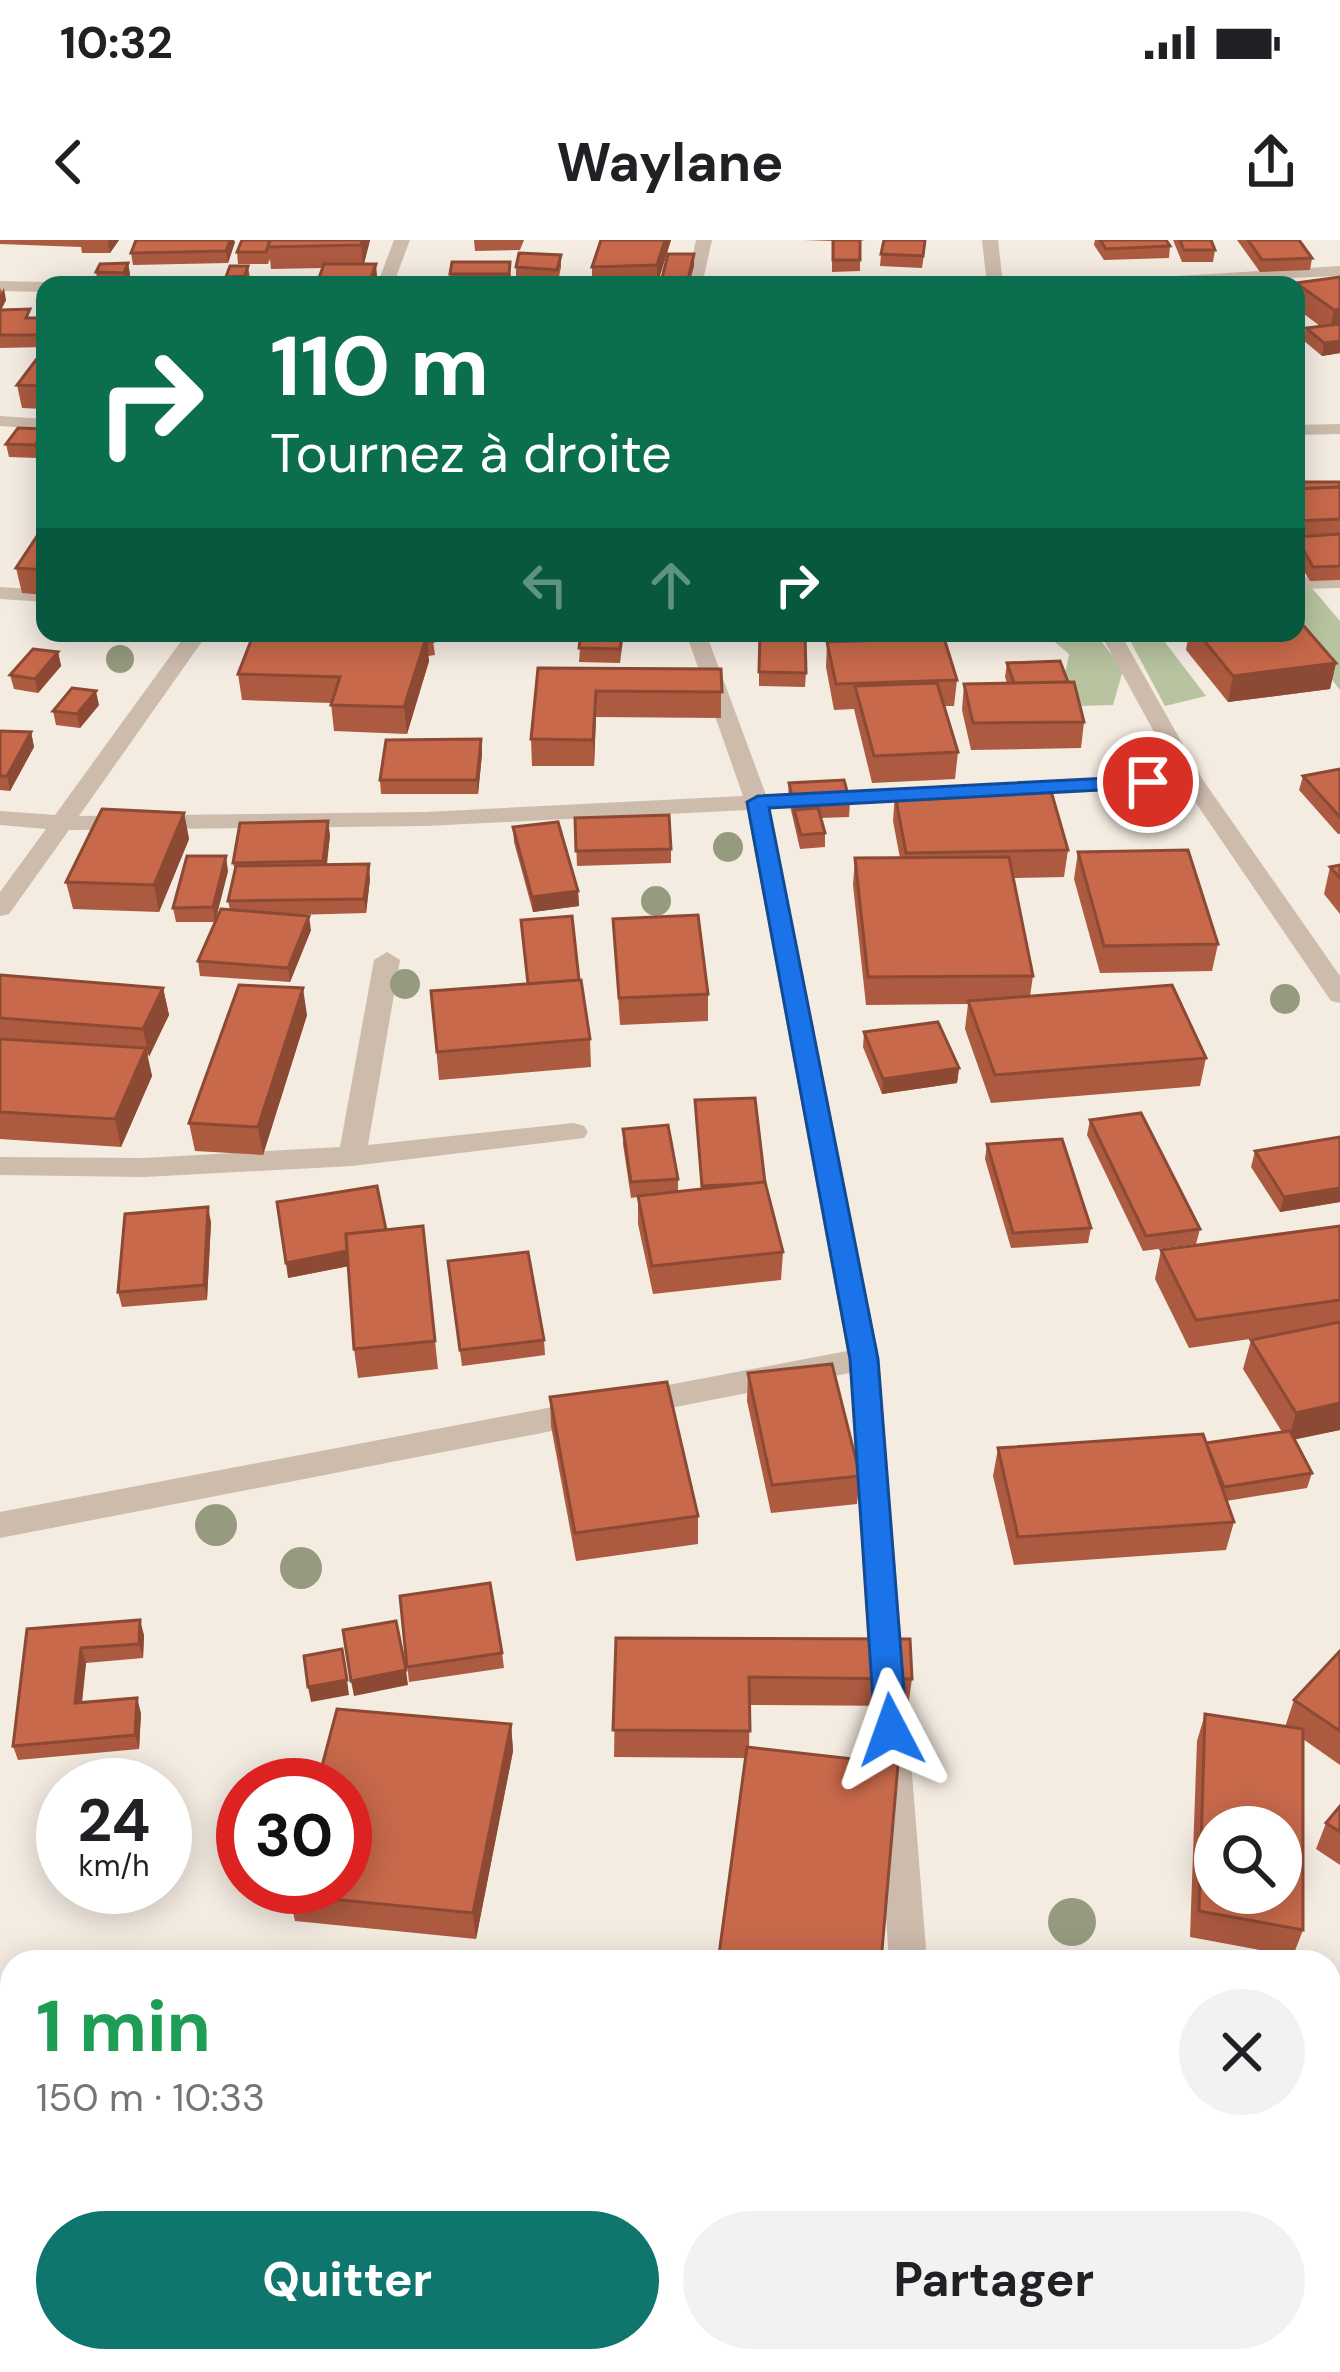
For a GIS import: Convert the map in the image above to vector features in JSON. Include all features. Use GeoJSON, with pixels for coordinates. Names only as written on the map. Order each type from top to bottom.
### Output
{"type":"FeatureCollection","features":[{"type":"Feature","properties":{"kind":"street"},"geometry":{"type":"LineString","coordinates":[[388,276],[402,240]]}},
{"type":"Feature","properties":{"kind":"street"},"geometry":{"type":"LineString","coordinates":[[696,276],[704,240]]}},
{"type":"Feature","properties":{"kind":"street"},"geometry":{"type":"LineString","coordinates":[[990,240],[994,276]]}},
{"type":"Feature","properties":{"kind":"street"},"geometry":{"type":"LineString","coordinates":[[1258,276],[1340,271]]}},
{"type":"Feature","properties":{"kind":"street"},"geometry":{"type":"LineString","coordinates":[[0,286],[36,287]]}},
{"type":"Feature","properties":{"kind":"street"},"geometry":{"type":"LineString","coordinates":[[0,421],[36,423]]}},
{"type":"Feature","properties":{"kind":"street"},"geometry":{"type":"LineString","coordinates":[[1305,430],[1340,429]]}},
{"type":"Feature","properties":{"kind":"street"},"geometry":{"type":"LineString","coordinates":[[1305,583],[1340,582]]}},
{"type":"Feature","properties":{"kind":"street"},"geometry":{"type":"LineString","coordinates":[[0,592],[36,595]]}},
{"type":"Feature","properties":{"kind":"street"},"geometry":{"type":"LineString","coordinates":[[0,909],[192,642]]}},
{"type":"Feature","properties":{"kind":"street"},"geometry":{"type":"LineString","coordinates":[[699,642],[758,802],[864,1359],[907,1950]]}},
{"type":"Feature","properties":{"kind":"street"},"geometry":{"type":"LineString","coordinates":[[1115,642],[1192,780],[1340,995]]}},
{"type":"Feature","properties":{"kind":"street"},"geometry":{"type":"LineString","coordinates":[[0,818],[65,823],[425,819],[1192,780]]}},
{"type":"Feature","properties":{"kind":"street"},"geometry":{"type":"LineString","coordinates":[[352,1157],[386,960]]}},
{"type":"Feature","properties":{"kind":"street"},"geometry":{"type":"LineString","coordinates":[[0,1166],[77,1169],[352,1157],[574,1132]]}},
{"type":"Feature","properties":{"kind":"street"},"geometry":{"type":"LineString","coordinates":[[0,1526],[864,1359]]}},
{"type":"Feature","properties":{"kind":"green space"},"geometry":{"type":"Polygon","coordinates":[[[1305,587],[1311,587],[1340,621],[1340,690],[1303,642],[1305,587]]]}},
{"type":"Feature","properties":{"kind":"green space"},"geometry":{"type":"Polygon","coordinates":[[[1055,642],[1102,642],[1123,670],[1113,705],[1079,706],[1065,674],[1069,654],[1055,642]]]}},
{"type":"Feature","properties":{"kind":"green space"},"geometry":{"type":"Polygon","coordinates":[[[1131,642],[1165,642],[1206,696],[1165,706],[1131,642]]]}},
{"type":"Feature","properties":{"kind":"building"},"geometry":{"type":"Polygon","coordinates":[[[136,240],[230,240],[226,251],[131,253],[136,240]]]}},
{"type":"Feature","properties":{"kind":"building"},"geometry":{"type":"Polygon","coordinates":[[[242,240],[270,240],[266,252],[237,252],[242,240]]]}},
{"type":"Feature","properties":{"kind":"building"},"geometry":{"type":"Polygon","coordinates":[[[270,240],[362,240],[361,245],[268,247],[270,240]]]}},
{"type":"Feature","properties":{"kind":"building"},"geometry":{"type":"Polygon","coordinates":[[[601,240],[665,240],[657,265],[592,267],[601,240]]]}},
{"type":"Feature","properties":{"kind":"building"},"geometry":{"type":"Polygon","coordinates":[[[833,240],[860,240],[860,260],[833,260],[833,240]]]}},
{"type":"Feature","properties":{"kind":"building"},"geometry":{"type":"Polygon","coordinates":[[[884,240],[925,240],[923,256],[881,254],[884,240]]]}},
{"type":"Feature","properties":{"kind":"building"},"geometry":{"type":"Polygon","coordinates":[[[1100,240],[1166,240],[1170,246],[1106,249],[1100,240]]]}},
{"type":"Feature","properties":{"kind":"building"},"geometry":{"type":"Polygon","coordinates":[[[1180,240],[1211,240],[1215,250],[1184,250],[1180,240]]]}},
{"type":"Feature","properties":{"kind":"building"},"geometry":{"type":"Polygon","coordinates":[[[1248,240],[1299,240],[1312,258],[1262,260],[1248,240]]]}},
{"type":"Feature","properties":{"kind":"building"},"geometry":{"type":"Polygon","coordinates":[[[519,253],[561,255],[557,270],[516,267],[519,253]]]}},
{"type":"Feature","properties":{"kind":"building"},"geometry":{"type":"Polygon","coordinates":[[[668,254],[694,254],[689,276],[662,276],[668,254]]]}},
{"type":"Feature","properties":{"kind":"building"},"geometry":{"type":"Polygon","coordinates":[[[452,262],[510,262],[509,274],[450,274],[452,262]]]}},
{"type":"Feature","properties":{"kind":"building"},"geometry":{"type":"Polygon","coordinates":[[[128,263],[124,273],[96,272],[100,264],[128,263]]]}},
{"type":"Feature","properties":{"kind":"building"},"geometry":{"type":"Polygon","coordinates":[[[324,264],[376,264],[372,276],[320,276],[324,264]]]}},
{"type":"Feature","properties":{"kind":"building"},"geometry":{"type":"Polygon","coordinates":[[[230,266],[248,266],[245,276],[226,276],[230,266]]]}},
{"type":"Feature","properties":{"kind":"building"},"geometry":{"type":"Polygon","coordinates":[[[1340,277],[1340,309],[1334,310],[1305,289],[1305,282],[1340,277]]]}},
{"type":"Feature","properties":{"kind":"building"},"geometry":{"type":"Polygon","coordinates":[[[30,309],[26,318],[36,318],[36,335],[0,335],[0,310],[30,309]]]}},
{"type":"Feature","properties":{"kind":"building"},"geometry":{"type":"Polygon","coordinates":[[[1340,324],[1340,341],[1324,343],[1306,328],[1340,324]]]}},
{"type":"Feature","properties":{"kind":"building"},"geometry":{"type":"Polygon","coordinates":[[[36,360],[36,386],[17,385],[36,360]]]}},
{"type":"Feature","properties":{"kind":"building"},"geometry":{"type":"Polygon","coordinates":[[[18,428],[36,429],[35,445],[6,444],[18,428]]]}},
{"type":"Feature","properties":{"kind":"building"},"geometry":{"type":"Polygon","coordinates":[[[1305,482],[1340,482],[1340,487],[1305,489],[1305,482]]]}},
{"type":"Feature","properties":{"kind":"building"},"geometry":{"type":"Polygon","coordinates":[[[1340,487],[1340,519],[1305,521],[1305,489],[1340,487]]]}},
{"type":"Feature","properties":{"kind":"building"},"geometry":{"type":"Polygon","coordinates":[[[1340,534],[1340,566],[1313,567],[1305,553],[1305,536],[1340,534]]]}},
{"type":"Feature","properties":{"kind":"building"},"geometry":{"type":"Polygon","coordinates":[[[36,538],[36,569],[16,568],[36,538]]]}},
{"type":"Feature","properties":{"kind":"building"},"geometry":{"type":"Polygon","coordinates":[[[1305,627],[1336,663],[1233,676],[1205,642],[1305,642],[1305,627]]]}},
{"type":"Feature","properties":{"kind":"building"},"geometry":{"type":"Polygon","coordinates":[[[250,642],[425,642],[404,707],[331,705],[340,677],[238,674],[250,642]]]}},
{"type":"Feature","properties":{"kind":"building"},"geometry":{"type":"Polygon","coordinates":[[[580,642],[621,642],[620,649],[579,648],[580,642]]]}},
{"type":"Feature","properties":{"kind":"building"},"geometry":{"type":"Polygon","coordinates":[[[760,642],[805,642],[806,673],[759,672],[760,642]]]}},
{"type":"Feature","properties":{"kind":"building"},"geometry":{"type":"Polygon","coordinates":[[[827,642],[945,642],[957,680],[836,684],[827,642]]]}},
{"type":"Feature","properties":{"kind":"building"},"geometry":{"type":"Polygon","coordinates":[[[33,649],[58,652],[35,679],[10,675],[33,649]]]}},
{"type":"Feature","properties":{"kind":"building"},"geometry":{"type":"Polygon","coordinates":[[[1060,661],[1068,682],[1014,683],[1007,663],[1060,661]]]}},
{"type":"Feature","properties":{"kind":"building"},"geometry":{"type":"Polygon","coordinates":[[[538,668],[721,669],[722,692],[596,691],[593,740],[531,739],[538,668]]]}},
{"type":"Feature","properties":{"kind":"building"},"geometry":{"type":"Polygon","coordinates":[[[1074,682],[1084,722],[973,723],[964,684],[1074,682]]]}},
{"type":"Feature","properties":{"kind":"building"},"geometry":{"type":"Polygon","coordinates":[[[937,683],[958,752],[874,756],[855,686],[937,683]]]}},
{"type":"Feature","properties":{"kind":"building"},"geometry":{"type":"Polygon","coordinates":[[[72,688],[96,691],[77,714],[53,711],[72,688]]]}},
{"type":"Feature","properties":{"kind":"building"},"geometry":{"type":"Polygon","coordinates":[[[0,731],[31,732],[7,776],[0,776],[0,731]]]}},
{"type":"Feature","properties":{"kind":"building"},"geometry":{"type":"Polygon","coordinates":[[[481,739],[477,780],[380,780],[386,740],[481,739]]]}},
{"type":"Feature","properties":{"kind":"building"},"geometry":{"type":"Polygon","coordinates":[[[1340,769],[1340,817],[1303,776],[1340,769]]]}},
{"type":"Feature","properties":{"kind":"building"},"geometry":{"type":"Polygon","coordinates":[[[844,780],[850,802],[794,805],[789,783],[844,780]]]}},
{"type":"Feature","properties":{"kind":"building"},"geometry":{"type":"Polygon","coordinates":[[[1051,791],[1068,850],[906,853],[895,794],[1051,791]]]}},
{"type":"Feature","properties":{"kind":"building"},"geometry":{"type":"Polygon","coordinates":[[[818,808],[825,833],[801,835],[794,810],[818,808]]]}},
{"type":"Feature","properties":{"kind":"building"},"geometry":{"type":"Polygon","coordinates":[[[102,809],[184,813],[154,885],[66,882],[102,809]]]}},
{"type":"Feature","properties":{"kind":"building"},"geometry":{"type":"Polygon","coordinates":[[[669,815],[671,849],[576,851],[575,818],[669,815]]]}},
{"type":"Feature","properties":{"kind":"building"},"geometry":{"type":"Polygon","coordinates":[[[328,821],[323,861],[233,863],[240,823],[328,821]]]}},
{"type":"Feature","properties":{"kind":"building"},"geometry":{"type":"Polygon","coordinates":[[[558,822],[578,891],[532,897],[513,827],[558,822]]]}},
{"type":"Feature","properties":{"kind":"building"},"geometry":{"type":"Polygon","coordinates":[[[1188,850],[1218,944],[1104,946],[1078,852],[1188,850]]]}},
{"type":"Feature","properties":{"kind":"building"},"geometry":{"type":"Polygon","coordinates":[[[187,856],[226,856],[213,907],[173,908],[187,856]]]}},
{"type":"Feature","properties":{"kind":"building"},"geometry":{"type":"Polygon","coordinates":[[[1009,857],[1033,976],[868,977],[855,858],[1009,857]]]}},
{"type":"Feature","properties":{"kind":"building"},"geometry":{"type":"Polygon","coordinates":[[[369,864],[364,899],[228,901],[236,866],[369,864]]]}},
{"type":"Feature","properties":{"kind":"building"},"geometry":{"type":"Polygon","coordinates":[[[221,909],[309,916],[288,968],[198,961],[221,909]]]}},
{"type":"Feature","properties":{"kind":"building"},"geometry":{"type":"Polygon","coordinates":[[[698,915],[708,994],[619,998],[613,919],[698,915]]]}},
{"type":"Feature","properties":{"kind":"building"},"geometry":{"type":"Polygon","coordinates":[[[572,916],[579,980],[528,984],[521,920],[572,916]]]}},
{"type":"Feature","properties":{"kind":"building"},"geometry":{"type":"Polygon","coordinates":[[[0,975],[163,988],[143,1029],[0,1018],[0,975]]]}},
{"type":"Feature","properties":{"kind":"building"},"geometry":{"type":"Polygon","coordinates":[[[581,980],[590,1039],[437,1052],[431,991],[581,980]]]}},
{"type":"Feature","properties":{"kind":"building"},"geometry":{"type":"Polygon","coordinates":[[[239,985],[303,988],[258,1127],[189,1123],[239,985]]]}},
{"type":"Feature","properties":{"kind":"building"},"geometry":{"type":"Polygon","coordinates":[[[1172,985],[1206,1058],[995,1075],[968,1001],[1172,985]]]}},
{"type":"Feature","properties":{"kind":"building"},"geometry":{"type":"Polygon","coordinates":[[[938,1022],[959,1068],[883,1079],[864,1032],[938,1022]]]}},
{"type":"Feature","properties":{"kind":"building"},"geometry":{"type":"Polygon","coordinates":[[[0,1039],[146,1048],[115,1119],[0,1112],[0,1039]]]}},
{"type":"Feature","properties":{"kind":"building"},"geometry":{"type":"Polygon","coordinates":[[[755,1098],[765,1183],[702,1186],[695,1100],[755,1098]]]}},
{"type":"Feature","properties":{"kind":"building"},"geometry":{"type":"Polygon","coordinates":[[[1141,1113],[1200,1229],[1146,1236],[1090,1120],[1141,1113]]]}},
{"type":"Feature","properties":{"kind":"building"},"geometry":{"type":"Polygon","coordinates":[[[668,1125],[678,1179],[631,1182],[623,1129],[668,1125]]]}},
{"type":"Feature","properties":{"kind":"building"},"geometry":{"type":"Polygon","coordinates":[[[1340,1137],[1340,1188],[1284,1197],[1255,1151],[1340,1137]]]}},
{"type":"Feature","properties":{"kind":"building"},"geometry":{"type":"Polygon","coordinates":[[[1062,1139],[1091,1228],[1013,1233],[987,1144],[1062,1139]]]}},
{"type":"Feature","properties":{"kind":"building"},"geometry":{"type":"Polygon","coordinates":[[[765,1182],[783,1252],[652,1266],[638,1196],[765,1182]]]}},
{"type":"Feature","properties":{"kind":"building"},"geometry":{"type":"Polygon","coordinates":[[[377,1186],[386,1230],[346,1234],[347,1251],[286,1263],[277,1202],[377,1186]]]}},
{"type":"Feature","properties":{"kind":"building"},"geometry":{"type":"Polygon","coordinates":[[[208,1207],[204,1285],[118,1292],[125,1214],[208,1207]]]}},
{"type":"Feature","properties":{"kind":"building"},"geometry":{"type":"Polygon","coordinates":[[[423,1226],[435,1341],[354,1349],[346,1234],[423,1226]]]}},
{"type":"Feature","properties":{"kind":"building"},"geometry":{"type":"Polygon","coordinates":[[[1340,1226],[1340,1300],[1196,1320],[1161,1250],[1340,1226]]]}},
{"type":"Feature","properties":{"kind":"building"},"geometry":{"type":"Polygon","coordinates":[[[528,1252],[544,1340],[460,1350],[448,1261],[528,1252]]]}},
{"type":"Feature","properties":{"kind":"building"},"geometry":{"type":"Polygon","coordinates":[[[1340,1322],[1340,1403],[1296,1413],[1251,1340],[1340,1322]]]}},
{"type":"Feature","properties":{"kind":"building"},"geometry":{"type":"Polygon","coordinates":[[[832,1364],[860,1476],[772,1485],[748,1373],[832,1364]]]}},
{"type":"Feature","properties":{"kind":"building"},"geometry":{"type":"Polygon","coordinates":[[[667,1382],[698,1516],[575,1533],[550,1397],[667,1382]]]}},
{"type":"Feature","properties":{"kind":"building"},"geometry":{"type":"Polygon","coordinates":[[[1290,1431],[1312,1473],[1224,1487],[1206,1443],[1290,1431]]]}},
{"type":"Feature","properties":{"kind":"building"},"geometry":{"type":"Polygon","coordinates":[[[1203,1434],[1234,1522],[1018,1537],[998,1448],[1203,1434]]]}},
{"type":"Feature","properties":{"kind":"building"},"geometry":{"type":"Polygon","coordinates":[[[490,1583],[502,1653],[407,1667],[400,1596],[490,1583]]]}},
{"type":"Feature","properties":{"kind":"building"},"geometry":{"type":"Polygon","coordinates":[[[140,1620],[139,1644],[81,1648],[75,1703],[137,1698],[135,1735],[13,1746],[27,1629],[140,1620]]]}},
{"type":"Feature","properties":{"kind":"building"},"geometry":{"type":"Polygon","coordinates":[[[396,1621],[406,1670],[351,1681],[343,1630],[396,1621]]]}},
{"type":"Feature","properties":{"kind":"building"},"geometry":{"type":"Polygon","coordinates":[[[616,1638],[910,1639],[912,1679],[749,1677],[750,1731],[613,1730],[616,1638]]]}},
{"type":"Feature","properties":{"kind":"building"},"geometry":{"type":"Polygon","coordinates":[[[342,1649],[347,1680],[308,1687],[304,1656],[342,1649]]]}},
{"type":"Feature","properties":{"kind":"building"},"geometry":{"type":"Polygon","coordinates":[[[1340,1651],[1340,1731],[1294,1700],[1340,1651]]]}},
{"type":"Feature","properties":{"kind":"building"},"geometry":{"type":"Polygon","coordinates":[[[337,1709],[511,1724],[473,1913],[372,1903],[372,1758],[324,1758],[337,1709]]]}},
{"type":"Feature","properties":{"kind":"building"},"geometry":{"type":"Polygon","coordinates":[[[1205,1714],[1303,1729],[1303,1930],[1215,1914],[1302,1914],[1302,1806],[1202,1806],[1205,1714]]]}},
{"type":"Feature","properties":{"kind":"building"},"geometry":{"type":"Polygon","coordinates":[[[747,1747],[898,1764],[882,1950],[720,1950],[747,1747]]]}},
{"type":"Feature","properties":{"kind":"building"},"geometry":{"type":"Polygon","coordinates":[[[1340,1806],[1340,1832],[1326,1823],[1340,1806]]]}},
{"type":"Feature","properties":{"kind":"route"},"geometry":{"type":"LineString","coordinates":[[891,1730],[864,1359],[758,802],[1148,782]]}}]}
